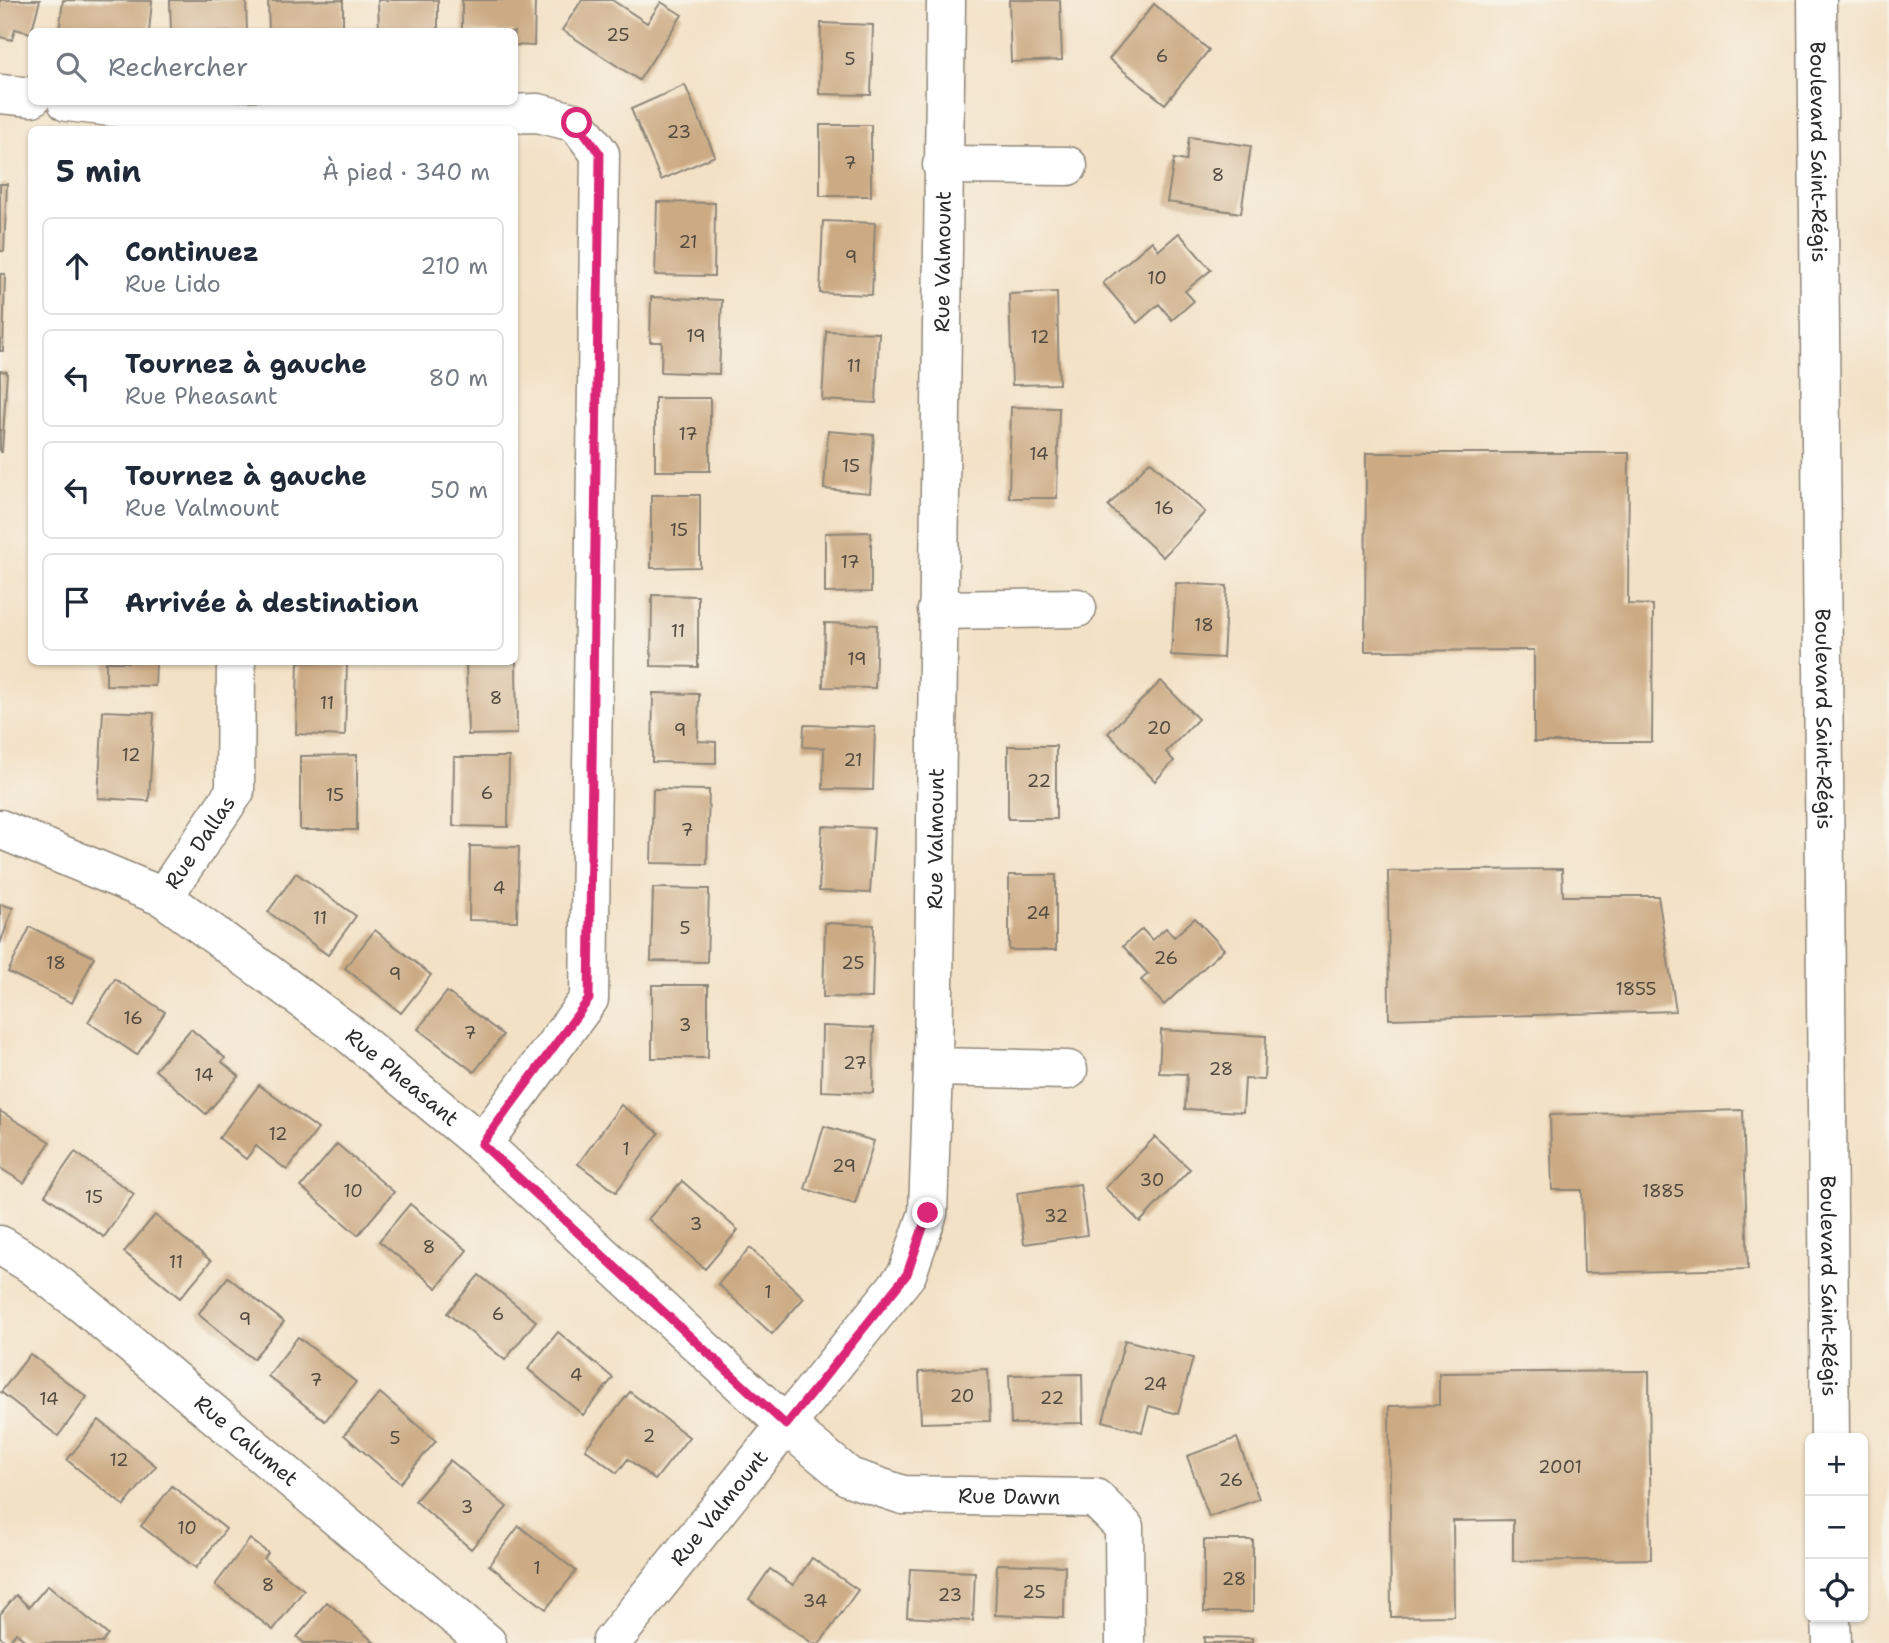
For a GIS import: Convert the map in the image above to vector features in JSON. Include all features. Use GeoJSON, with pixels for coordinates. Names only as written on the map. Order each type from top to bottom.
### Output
{"type":"FeatureCollection","features":[{"type":"Feature","properties":{"kind":"street","name":"Rue Valmount"},"geometry":{"type":"LineString","coordinates":[[611,1643],[907,1274],[928,1213],[933,1067],[946,0]]}},
{"type":"Feature","properties":{"kind":"street","name":"Boulevard Saint-Régis"},"geometry":{"type":"LineString","coordinates":[[1817,0],[1830,1433]]}},
{"type":"Feature","properties":{"kind":"street"},"geometry":{"type":"LineString","coordinates":[[0,94],[28,97]]}},
{"type":"Feature","properties":{"kind":"street"},"geometry":{"type":"LineString","coordinates":[[89,105],[238,125],[538,113],[577,123],[600,154],[589,999],[482,1144]]}},
{"type":"Feature","properties":{"kind":"street","name":"Rue Valmount"},"geometry":{"type":"LineString","coordinates":[[942,165],[1068,166]]}},
{"type":"Feature","properties":{"kind":"street"},"geometry":{"type":"LineString","coordinates":[[937,610],[1077,608]]}},
{"type":"Feature","properties":{"kind":"street","name":"Rue Dallas"},"geometry":{"type":"LineString","coordinates":[[163,897],[235,791],[236,665]]}},
{"type":"Feature","properties":{"kind":"street","name":"Rue Pheasant"},"geometry":{"type":"LineString","coordinates":[[0,829],[163,897],[346,1031],[482,1144],[786,1425]]}},
{"type":"Feature","properties":{"kind":"street"},"geometry":{"type":"LineString","coordinates":[[933,1067],[1068,1070]]}},
{"type":"Feature","properties":{"kind":"street","name":"Rue Calumet"},"geometry":{"type":"LineString","coordinates":[[3,1253],[54,1280],[487,1643]]}},
{"type":"Feature","properties":{"kind":"street","name":"Rue Dawn"},"geometry":{"type":"LineString","coordinates":[[786,1425],[849,1477],[903,1495],[1095,1498],[1125,1527],[1125,1643]]}},
{"type":"Feature","properties":{"kind":"street"},"geometry":{"type":"LineString","coordinates":[[1831,1622],[1832,1643]]}},
{"type":"Feature","properties":{"kind":"building"},"geometry":{"type":"Polygon","coordinates":[[[0,0],[40,0],[32,28],[28,28],[28,32],[15,29],[12,40],[0,37],[0,0]]]}},
{"type":"Feature","properties":{"kind":"building"},"geometry":{"type":"Polygon","coordinates":[[[63,0],[152,1],[149,28],[60,28],[63,0]]]}},
{"type":"Feature","properties":{"kind":"building"},"geometry":{"type":"Polygon","coordinates":[[[170,0],[246,0],[247,28],[171,28],[170,0]]]}},
{"type":"Feature","properties":{"kind":"building"},"geometry":{"type":"Polygon","coordinates":[[[343,0],[343,28],[269,28],[268,1],[343,0]]]}},
{"type":"Feature","properties":{"kind":"building"},"geometry":{"type":"Polygon","coordinates":[[[378,0],[438,0],[438,28],[379,28],[378,0]]]}},
{"type":"Feature","properties":{"kind":"building"},"geometry":{"type":"Polygon","coordinates":[[[462,0],[535,0],[534,46],[518,45],[518,28],[462,28],[462,0]]]}},
{"type":"Feature","properties":{"kind":"building"},"geometry":{"type":"Polygon","coordinates":[[[582,0],[612,0],[647,23],[661,2],[682,15],[639,80],[562,30],[582,0]]]}},
{"type":"Feature","properties":{"kind":"building"},"geometry":{"type":"Polygon","coordinates":[[[1009,0],[1060,0],[1062,60],[1011,62],[1009,0]]]}},
{"type":"Feature","properties":{"kind":"building"},"geometry":{"type":"Polygon","coordinates":[[[1154,4],[1209,50],[1165,104],[1109,59],[1154,4]]]}},
{"type":"Feature","properties":{"kind":"building"},"geometry":{"type":"Polygon","coordinates":[[[821,23],[873,25],[871,95],[819,94],[821,23]]]}},
{"type":"Feature","properties":{"kind":"building"},"geometry":{"type":"Polygon","coordinates":[[[685,85],[715,156],[661,180],[631,109],[685,85]]]}},
{"type":"Feature","properties":{"kind":"building"},"geometry":{"type":"Polygon","coordinates":[[[820,125],[871,125],[871,196],[820,196],[820,125]]]}},
{"type":"Feature","properties":{"kind":"building"},"geometry":{"type":"Polygon","coordinates":[[[1189,137],[1251,146],[1241,213],[1167,202],[1174,159],[1186,161],[1189,137]]]}},
{"type":"Feature","properties":{"kind":"building"},"geometry":{"type":"Polygon","coordinates":[[[0,184],[7,184],[4,251],[0,251],[0,184]]]}},
{"type":"Feature","properties":{"kind":"building"},"geometry":{"type":"Polygon","coordinates":[[[657,202],[715,203],[714,276],[655,275],[657,202]]]}},
{"type":"Feature","properties":{"kind":"building"},"geometry":{"type":"Polygon","coordinates":[[[823,221],[875,223],[872,295],[820,293],[823,221]]]}},
{"type":"Feature","properties":{"kind":"building"},"geometry":{"type":"Polygon","coordinates":[[[1179,233],[1211,270],[1185,291],[1194,301],[1172,320],[1159,304],[1137,323],[1103,283],[1152,241],[1159,250],[1179,233]]]}},
{"type":"Feature","properties":{"kind":"building"},"geometry":{"type":"Polygon","coordinates":[[[0,274],[5,274],[3,351],[0,351],[0,274]]]}},
{"type":"Feature","properties":{"kind":"building"},"geometry":{"type":"Polygon","coordinates":[[[1057,292],[1059,384],[1012,385],[1009,294],[1057,292]]]}},
{"type":"Feature","properties":{"kind":"building"},"geometry":{"type":"Polygon","coordinates":[[[651,297],[722,300],[719,374],[661,372],[662,342],[650,342],[651,297]]]}},
{"type":"Feature","properties":{"kind":"building"},"geometry":{"type":"Polygon","coordinates":[[[826,331],[879,333],[876,403],[822,400],[826,331]]]}},
{"type":"Feature","properties":{"kind":"building"},"geometry":{"type":"Polygon","coordinates":[[[0,371],[7,372],[2,452],[0,452],[0,371]]]}},
{"type":"Feature","properties":{"kind":"building"},"geometry":{"type":"Polygon","coordinates":[[[655,398],[710,398],[710,471],[655,471],[655,398]]]}},
{"type":"Feature","properties":{"kind":"building"},"geometry":{"type":"Polygon","coordinates":[[[1011,407],[1059,408],[1057,498],[1009,498],[1011,407]]]}},
{"type":"Feature","properties":{"kind":"building"},"geometry":{"type":"Polygon","coordinates":[[[828,431],[874,435],[870,493],[824,489],[828,431]]]}},
{"type":"Feature","properties":{"kind":"building"},"geometry":{"type":"Polygon","coordinates":[[[1366,453],[1629,453],[1628,604],[1653,605],[1652,742],[1534,742],[1534,650],[1365,651],[1366,453]]]}},
{"type":"Feature","properties":{"kind":"building"},"geometry":{"type":"Polygon","coordinates":[[[1150,461],[1205,512],[1163,557],[1108,506],[1150,461]]]}},
{"type":"Feature","properties":{"kind":"building"},"geometry":{"type":"Polygon","coordinates":[[[651,495],[700,495],[700,567],[651,568],[651,495]]]}},
{"type":"Feature","properties":{"kind":"building"},"geometry":{"type":"Polygon","coordinates":[[[871,532],[871,592],[825,593],[825,533],[871,532]]]}},
{"type":"Feature","properties":{"kind":"building"},"geometry":{"type":"Polygon","coordinates":[[[1176,583],[1227,586],[1223,658],[1171,655],[1176,583]]]}},
{"type":"Feature","properties":{"kind":"building"},"geometry":{"type":"Polygon","coordinates":[[[652,595],[698,596],[698,667],[651,666],[652,595]]]}},
{"type":"Feature","properties":{"kind":"building"},"geometry":{"type":"Polygon","coordinates":[[[825,623],[877,625],[875,688],[823,687],[825,623]]]}},
{"type":"Feature","properties":{"kind":"building"},"geometry":{"type":"Polygon","coordinates":[[[106,665],[156,665],[155,686],[106,685],[106,665]]]}},
{"type":"Feature","properties":{"kind":"building"},"geometry":{"type":"Polygon","coordinates":[[[298,665],[347,665],[345,736],[296,734],[298,665]]]}},
{"type":"Feature","properties":{"kind":"building"},"geometry":{"type":"Polygon","coordinates":[[[466,665],[516,665],[517,734],[468,735],[466,665]]]}},
{"type":"Feature","properties":{"kind":"building"},"geometry":{"type":"Polygon","coordinates":[[[1161,681],[1198,719],[1166,752],[1174,761],[1155,781],[1108,733],[1161,681]]]}},
{"type":"Feature","properties":{"kind":"building"},"geometry":{"type":"Polygon","coordinates":[[[653,693],[699,694],[698,741],[716,742],[716,763],[652,762],[653,693]]]}},
{"type":"Feature","properties":{"kind":"building"},"geometry":{"type":"Polygon","coordinates":[[[103,711],[154,713],[149,801],[98,798],[103,711]]]}},
{"type":"Feature","properties":{"kind":"building"},"geometry":{"type":"Polygon","coordinates":[[[804,725],[875,727],[873,790],[823,789],[824,748],[803,747],[804,725]]]}},
{"type":"Feature","properties":{"kind":"building"},"geometry":{"type":"Polygon","coordinates":[[[1008,746],[1056,746],[1056,819],[1008,819],[1008,746]]]}},
{"type":"Feature","properties":{"kind":"building"},"geometry":{"type":"Polygon","coordinates":[[[357,755],[357,830],[300,830],[300,756],[357,755]]]}},
{"type":"Feature","properties":{"kind":"building"},"geometry":{"type":"Polygon","coordinates":[[[454,757],[509,757],[508,827],[453,826],[454,757]]]}},
{"type":"Feature","properties":{"kind":"building"},"geometry":{"type":"Polygon","coordinates":[[[653,789],[709,790],[707,864],[651,863],[653,789]]]}},
{"type":"Feature","properties":{"kind":"building"},"geometry":{"type":"Polygon","coordinates":[[[822,826],[874,828],[870,893],[819,891],[822,826]]]}},
{"type":"Feature","properties":{"kind":"building"},"geometry":{"type":"Polygon","coordinates":[[[470,846],[519,847],[517,921],[469,920],[470,846]]]}},
{"type":"Feature","properties":{"kind":"building"},"geometry":{"type":"Polygon","coordinates":[[[1562,869],[1563,896],[1658,896],[1676,1011],[1389,1019],[1388,871],[1562,869]]]}},
{"type":"Feature","properties":{"kind":"building"},"geometry":{"type":"Polygon","coordinates":[[[296,873],[356,916],[328,955],[268,912],[296,873]]]}},
{"type":"Feature","properties":{"kind":"building"},"geometry":{"type":"Polygon","coordinates":[[[1009,875],[1056,875],[1056,950],[1009,950],[1009,875]]]}},
{"type":"Feature","properties":{"kind":"building"},"geometry":{"type":"Polygon","coordinates":[[[653,888],[709,889],[707,962],[651,961],[653,888]]]}},
{"type":"Feature","properties":{"kind":"building"},"geometry":{"type":"Polygon","coordinates":[[[0,904],[13,908],[0,944],[0,904]]]}},
{"type":"Feature","properties":{"kind":"building"},"geometry":{"type":"Polygon","coordinates":[[[1195,918],[1224,949],[1164,1005],[1141,980],[1148,974],[1123,946],[1142,929],[1152,940],[1166,928],[1174,937],[1195,918]]]}},
{"type":"Feature","properties":{"kind":"building"},"geometry":{"type":"Polygon","coordinates":[[[825,923],[874,925],[872,998],[823,997],[825,923]]]}},
{"type":"Feature","properties":{"kind":"building"},"geometry":{"type":"Polygon","coordinates":[[[30,927],[94,957],[72,1003],[8,972],[30,927]]]}},
{"type":"Feature","properties":{"kind":"building"},"geometry":{"type":"Polygon","coordinates":[[[375,930],[431,975],[401,1013],[345,968],[375,930]]]}},
{"type":"Feature","properties":{"kind":"building"},"geometry":{"type":"Polygon","coordinates":[[[115,979],[165,1012],[137,1055],[88,1022],[115,979]]]}},
{"type":"Feature","properties":{"kind":"building"},"geometry":{"type":"Polygon","coordinates":[[[652,985],[708,985],[708,1058],[652,1058],[652,985]]]}},
{"type":"Feature","properties":{"kind":"building"},"geometry":{"type":"Polygon","coordinates":[[[447,992],[503,1035],[474,1072],[418,1029],[447,992]]]}},
{"type":"Feature","properties":{"kind":"building"},"geometry":{"type":"Polygon","coordinates":[[[822,1026],[874,1028],[873,1093],[821,1091],[822,1026]]]}},
{"type":"Feature","properties":{"kind":"building"},"geometry":{"type":"Polygon","coordinates":[[[191,1029],[225,1058],[222,1062],[239,1076],[206,1114],[155,1070],[191,1029]]]}},
{"type":"Feature","properties":{"kind":"building"},"geometry":{"type":"Polygon","coordinates":[[[1161,1030],[1266,1036],[1264,1080],[1245,1079],[1243,1112],[1185,1109],[1187,1074],[1159,1073],[1161,1030]]]}},
{"type":"Feature","properties":{"kind":"building"},"geometry":{"type":"Polygon","coordinates":[[[259,1085],[318,1129],[287,1170],[256,1146],[246,1159],[219,1138],[259,1085]]]}},
{"type":"Feature","properties":{"kind":"building"},"geometry":{"type":"Polygon","coordinates":[[[621,1105],[659,1133],[616,1192],[578,1164],[621,1105]]]}},
{"type":"Feature","properties":{"kind":"building"},"geometry":{"type":"Polygon","coordinates":[[[1743,1110],[1748,1269],[1584,1273],[1582,1190],[1552,1190],[1550,1115],[1743,1110]]]}},
{"type":"Feature","properties":{"kind":"building"},"geometry":{"type":"Polygon","coordinates":[[[0,1111],[50,1142],[24,1183],[0,1168],[0,1111]]]}},
{"type":"Feature","properties":{"kind":"building"},"geometry":{"type":"Polygon","coordinates":[[[824,1126],[874,1141],[855,1204],[805,1189],[824,1126]]]}},
{"type":"Feature","properties":{"kind":"building"},"geometry":{"type":"Polygon","coordinates":[[[1155,1137],[1190,1169],[1140,1222],[1105,1188],[1155,1137]]]}},
{"type":"Feature","properties":{"kind":"building"},"geometry":{"type":"Polygon","coordinates":[[[337,1144],[394,1192],[358,1235],[301,1187],[337,1144]]]}},
{"type":"Feature","properties":{"kind":"building"},"geometry":{"type":"Polygon","coordinates":[[[75,1152],[134,1194],[104,1237],[45,1195],[75,1152]]]}},
{"type":"Feature","properties":{"kind":"building"},"geometry":{"type":"Polygon","coordinates":[[[682,1181],[738,1230],[705,1269],[648,1219],[682,1181]]]}},
{"type":"Feature","properties":{"kind":"building"},"geometry":{"type":"Polygon","coordinates":[[[1080,1184],[1087,1235],[1024,1244],[1017,1193],[1080,1184]]]}},
{"type":"Feature","properties":{"kind":"building"},"geometry":{"type":"Polygon","coordinates":[[[410,1204],[467,1250],[437,1288],[379,1241],[410,1204]]]}},
{"type":"Feature","properties":{"kind":"building"},"geometry":{"type":"Polygon","coordinates":[[[155,1215],[211,1261],[180,1298],[124,1252],[155,1215]]]}},
{"type":"Feature","properties":{"kind":"building"},"geometry":{"type":"Polygon","coordinates":[[[750,1248],[804,1298],[772,1334],[718,1284],[750,1248]]]}},
{"type":"Feature","properties":{"kind":"building"},"geometry":{"type":"Polygon","coordinates":[[[479,1275],[536,1321],[505,1360],[447,1313],[479,1275]]]}},
{"type":"Feature","properties":{"kind":"building"},"geometry":{"type":"Polygon","coordinates":[[[228,1277],[284,1322],[253,1359],[198,1314],[228,1277]]]}},
{"type":"Feature","properties":{"kind":"building"},"geometry":{"type":"Polygon","coordinates":[[[558,1332],[613,1378],[583,1415],[528,1369],[558,1332]]]}},
{"type":"Feature","properties":{"kind":"building"},"geometry":{"type":"Polygon","coordinates":[[[298,1337],[356,1382],[325,1421],[268,1376],[298,1337]]]}},
{"type":"Feature","properties":{"kind":"building"},"geometry":{"type":"Polygon","coordinates":[[[1125,1340],[1193,1358],[1178,1414],[1149,1406],[1142,1432],[1103,1421],[1125,1340]]]}},
{"type":"Feature","properties":{"kind":"building"},"geometry":{"type":"Polygon","coordinates":[[[30,1354],[87,1397],[58,1436],[1,1392],[30,1354]]]}},
{"type":"Feature","properties":{"kind":"building"},"geometry":{"type":"Polygon","coordinates":[[[988,1369],[990,1421],[921,1423],[919,1372],[988,1369]]]}},
{"type":"Feature","properties":{"kind":"building"},"geometry":{"type":"Polygon","coordinates":[[[1649,1371],[1651,1559],[1513,1561],[1513,1520],[1453,1521],[1454,1616],[1391,1617],[1389,1406],[1439,1405],[1439,1373],[1649,1371]]]}},
{"type":"Feature","properties":{"kind":"building"},"geometry":{"type":"Polygon","coordinates":[[[1082,1374],[1083,1423],[1011,1424],[1009,1375],[1082,1374]]]}},
{"type":"Feature","properties":{"kind":"building"},"geometry":{"type":"Polygon","coordinates":[[[630,1392],[689,1437],[655,1480],[628,1459],[617,1473],[585,1449],[630,1392]]]}},
{"type":"Feature","properties":{"kind":"building"},"geometry":{"type":"Polygon","coordinates":[[[380,1393],[436,1441],[400,1483],[344,1435],[380,1393]]]}},
{"type":"Feature","properties":{"kind":"building"},"geometry":{"type":"Polygon","coordinates":[[[99,1420],[156,1466],[124,1506],[67,1460],[99,1420]]]}},
{"type":"Feature","properties":{"kind":"building"},"geometry":{"type":"Polygon","coordinates":[[[1237,1438],[1259,1499],[1209,1517],[1187,1456],[1237,1438]]]}},
{"type":"Feature","properties":{"kind":"building"},"geometry":{"type":"Polygon","coordinates":[[[450,1460],[507,1507],[471,1549],[415,1501],[450,1460]]]}},
{"type":"Feature","properties":{"kind":"building"},"geometry":{"type":"Polygon","coordinates":[[[172,1486],[226,1529],[196,1568],[141,1526],[172,1486]]]}},
{"type":"Feature","properties":{"kind":"building"},"geometry":{"type":"Polygon","coordinates":[[[519,1526],[576,1571],[546,1609],[489,1565],[519,1526]]]}},
{"type":"Feature","properties":{"kind":"building"},"geometry":{"type":"Polygon","coordinates":[[[250,1539],[268,1553],[264,1559],[304,1590],[273,1630],[215,1585],[250,1539]]]}},
{"type":"Feature","properties":{"kind":"building"},"geometry":{"type":"Polygon","coordinates":[[[1204,1540],[1253,1540],[1253,1612],[1204,1612],[1204,1540]]]}},
{"type":"Feature","properties":{"kind":"building"},"geometry":{"type":"Polygon","coordinates":[[[812,1558],[858,1590],[820,1643],[812,1643],[749,1599],[770,1569],[793,1585],[812,1558]]]}},
{"type":"Feature","properties":{"kind":"building"},"geometry":{"type":"Polygon","coordinates":[[[997,1564],[1065,1566],[1064,1618],[995,1615],[997,1564]]]}},
{"type":"Feature","properties":{"kind":"building"},"geometry":{"type":"Polygon","coordinates":[[[910,1569],[975,1572],[973,1621],[907,1617],[910,1569]]]}},
{"type":"Feature","properties":{"kind":"building"},"geometry":{"type":"Polygon","coordinates":[[[48,1585],[108,1635],[102,1643],[28,1643],[16,1633],[8,1643],[0,1637],[0,1614],[16,1595],[29,1607],[48,1585]]]}},
{"type":"Feature","properties":{"kind":"building"},"geometry":{"type":"Polygon","coordinates":[[[327,1602],[375,1643],[304,1643],[297,1637],[327,1602]]]}},
{"type":"Feature","properties":{"kind":"building"},"geometry":{"type":"Polygon","coordinates":[[[1204,1637],[1252,1638],[1252,1643],[1204,1643],[1204,1637]]]}},
{"type":"Feature","properties":{"kind":"route"},"geometry":{"type":"LineString","coordinates":[[577,123],[600,154],[589,999],[482,1144],[786,1425],[907,1274],[928,1213]]}}]}
